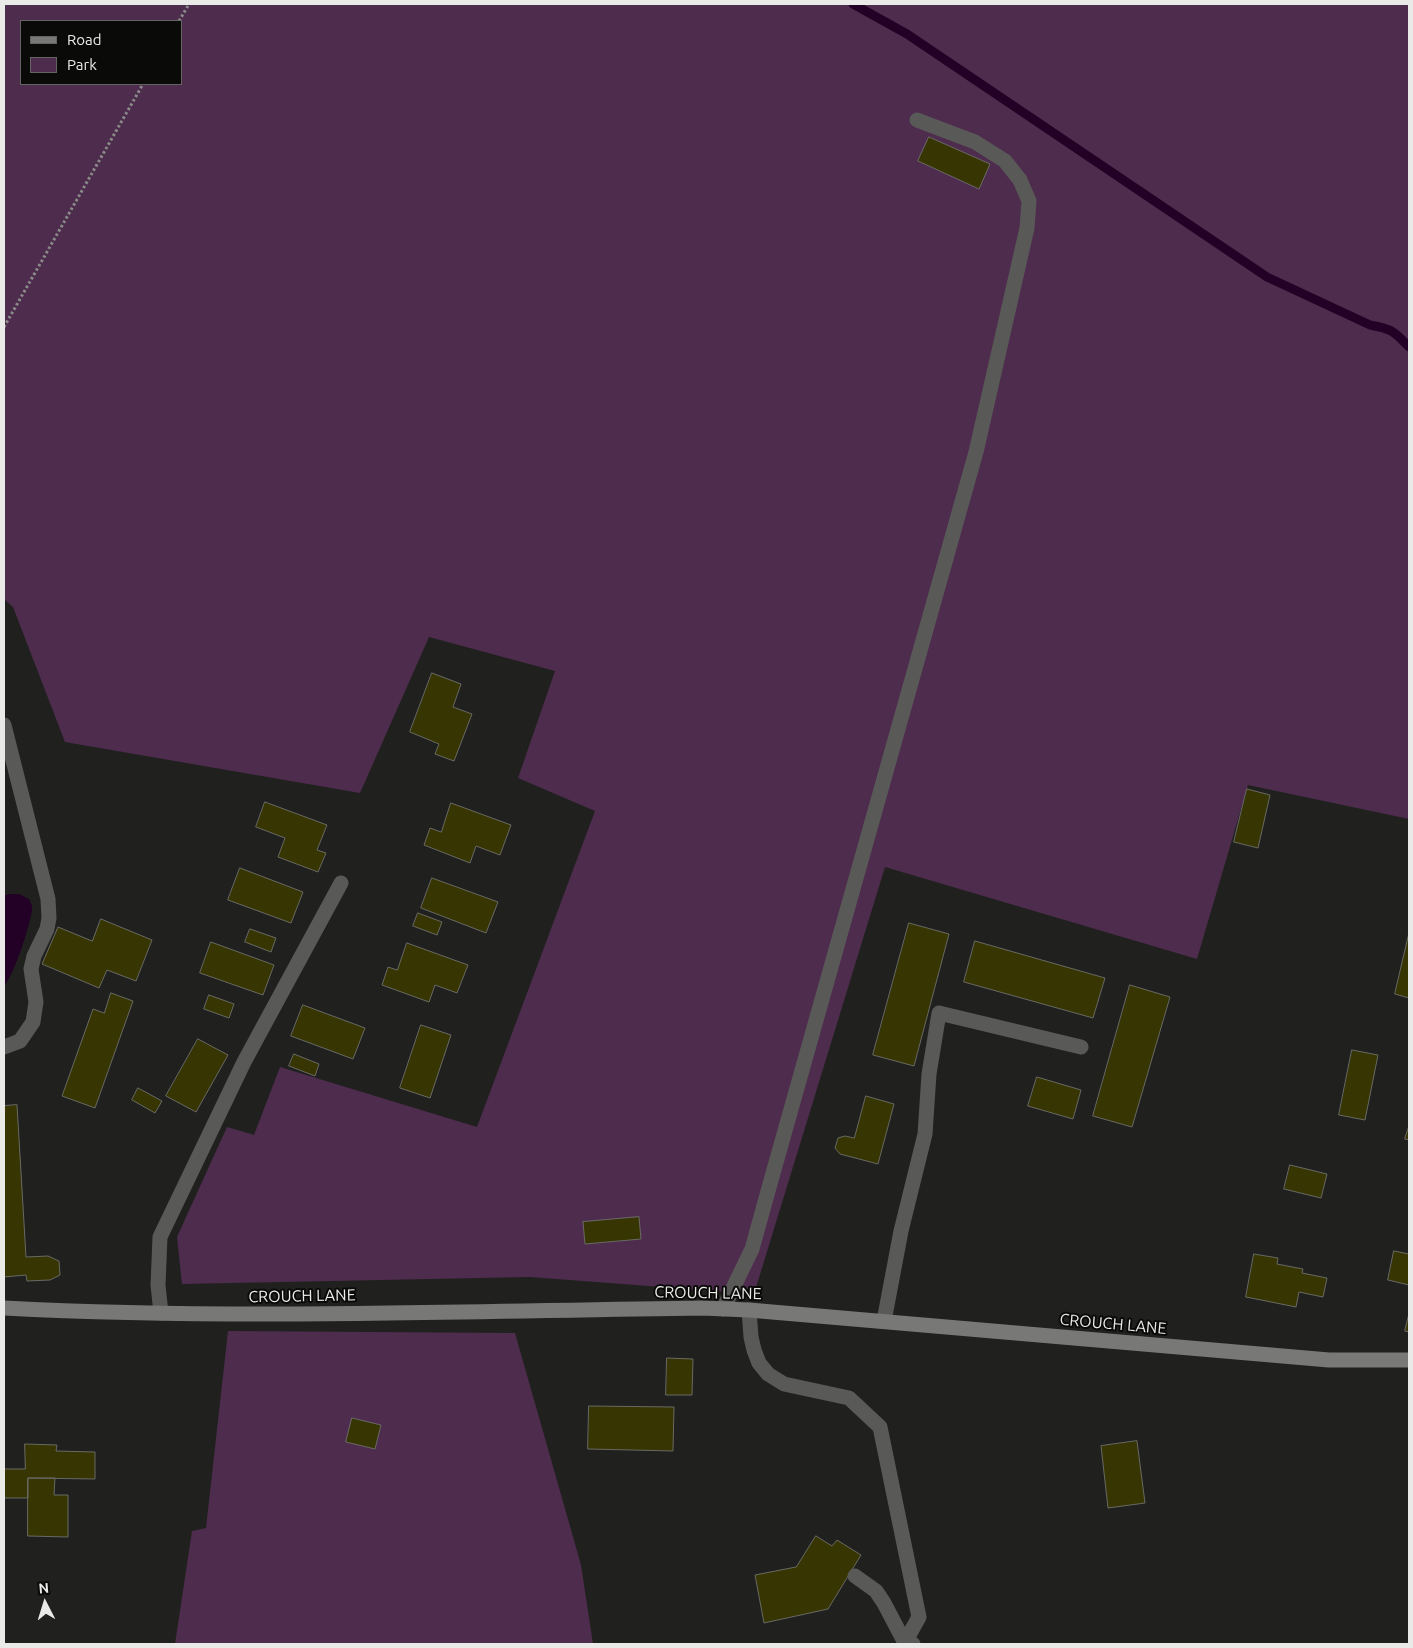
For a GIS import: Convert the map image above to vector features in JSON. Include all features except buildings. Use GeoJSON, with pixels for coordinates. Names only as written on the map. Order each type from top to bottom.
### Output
{"type":"FeatureCollection","features":[{"type":"Feature","properties":{"kind":"street","name":"CROUCH LANE"},"geometry":{"type":"LineString","coordinates":[[4,1308],[100,1313],[220,1314],[723,1309],[884,1321],[1329,1360],[1409,1360]]}},
{"type":"Feature","properties":{"kind":"lane"},"geometry":{"type":"LineString","coordinates":[[723,1309],[752,1249],[976,452],[1027,228],[1028,201],[1020,180],[1005,161],[975,142],[917,120]]}},
{"type":"Feature","properties":{"kind":"lane"},"geometry":{"type":"LineString","coordinates":[[4,725],[48,900],[49,918],[47,929],[34,956],[31,969],[36,1002],[33,1022],[20,1040],[4,1047]]}},
{"type":"Feature","properties":{"kind":"lane"},"geometry":{"type":"LineString","coordinates":[[161,1313],[158,1285],[160,1237],[244,1062],[340,883]]}},
{"type":"Feature","properties":{"kind":"lane"},"geometry":{"type":"LineString","coordinates":[[884,1321],[901,1230],[925,1134],[930,1074],[939,1012],[1081,1047]]}},
{"type":"Feature","properties":{"kind":"lane"},"geometry":{"type":"LineString","coordinates":[[749,1310],[754,1350],[759,1363],[768,1374],[784,1384],[849,1398],[880,1427],[919,1618],[908,1644]]}},
{"type":"Feature","properties":{"kind":"lane"},"geometry":{"type":"LineString","coordinates":[[855,1576],[876,1590],[908,1644]]}},
{"type":"Feature","properties":{"kind":"path"},"geometry":{"type":"LineString","coordinates":[[180,20],[189,4]]}},
{"type":"Feature","properties":{"kind":"path"},"geometry":{"type":"LineString","coordinates":[[4,327],[142,85]]}},
{"type":"Feature","properties":{"kind":"green space"},"geometry":{"type":"Polygon","coordinates":[[[4,4],[1409,4],[1409,819],[1248,785],[1197,959],[885,867],[754,1294],[530,1277],[182,1284],[177,1237],[227,1127],[254,1135],[280,1067],[477,1127],[595,811],[518,778],[555,671],[429,637],[360,793],[65,742],[13,607],[4,599],[4,4]]]}},
{"type":"Feature","properties":{"kind":"green space"},"geometry":{"type":"Polygon","coordinates":[[[228,1331],[515,1333],[581,1565],[593,1644],[175,1644],[192,1531],[206,1528],[228,1331]]]}},
{"type":"Feature","properties":{"kind":"shaded area"},"geometry":{"type":"Polygon","coordinates":[[[19,894],[29,899],[32,910],[21,950],[13,971],[4,986],[4,896],[19,894]]]}},
{"type":"Feature","properties":{"kind":"waterway"},"geometry":{"type":"LineString","coordinates":[[853,4],[907,34],[1267,277],[1370,325],[1392,332],[1400,337],[1409,347]]}}]}
